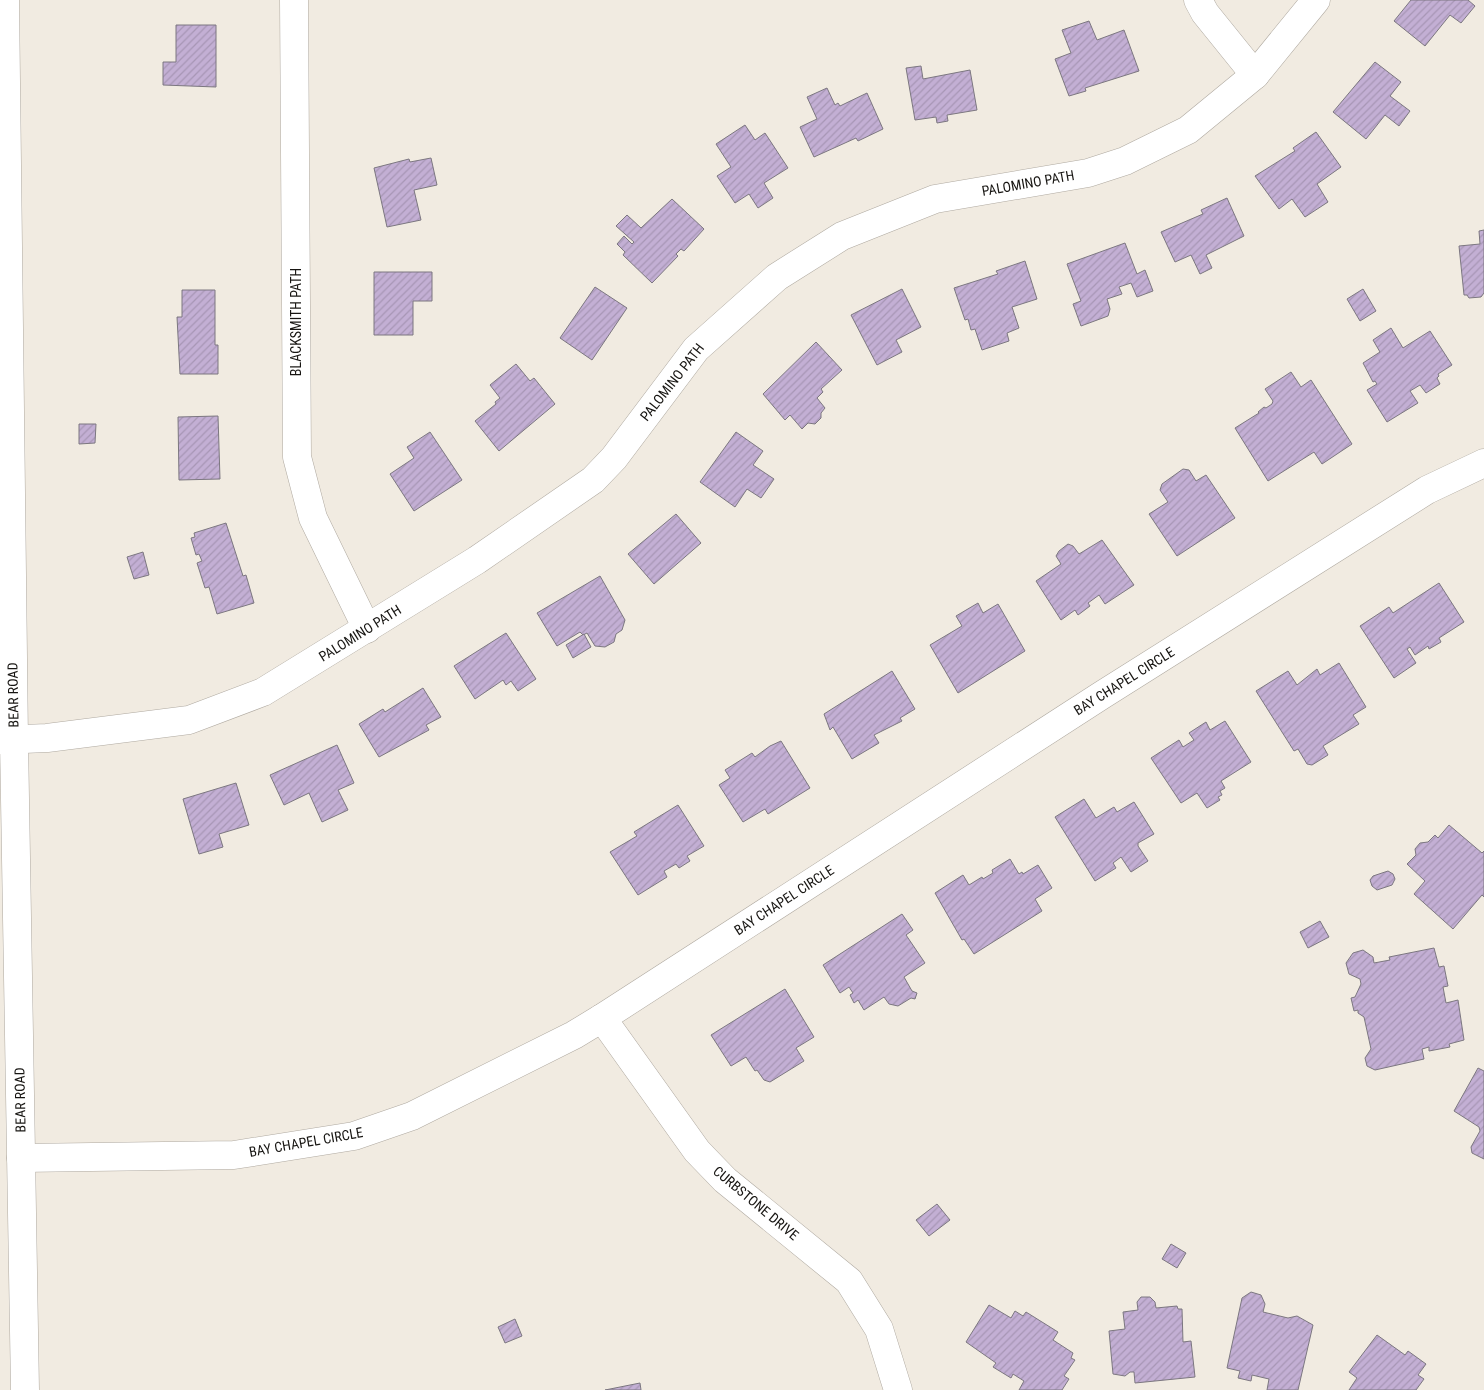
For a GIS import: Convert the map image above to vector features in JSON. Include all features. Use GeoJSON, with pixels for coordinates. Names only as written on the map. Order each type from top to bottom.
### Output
{"type":"FeatureCollection","features":[{"type":"Feature","properties":{"kind":"street","name":"BEAR ROAD"},"geometry":{"type":"LineString","coordinates":[[5,0],[3,64],[7,740],[21,1158],[25,1390]]}},
{"type":"Feature","properties":{"kind":"street","name":"BLACKSMITH PATH"},"geometry":{"type":"LineString","coordinates":[[294,0],[297,457],[313,518],[367,629]]}},
{"type":"Feature","properties":{"kind":"street"},"geometry":{"type":"LineString","coordinates":[[1198,0],[1205,13],[1255,75]]}},
{"type":"Feature","properties":{"kind":"street","name":"PALOMINO PATH"},"geometry":{"type":"LineString","coordinates":[[7,740],[47,738],[189,720],[263,692],[477,560],[593,480],[614,458],[696,349],[777,277],[833,241],[934,199],[1088,173],[1125,161],[1188,130],[1255,75],[1316,0]]}},
{"type":"Feature","properties":{"kind":"street","name":"BAY CHAPEL CIRCLE"},"geometry":{"type":"LineString","coordinates":[[21,1158],[234,1155],[354,1136],[412,1116],[574,1035],[602,1018],[1102,695],[1427,490],[1484,463]]}},
{"type":"Feature","properties":{"kind":"street","name":"CURBSTONE DRIVE"},"geometry":{"type":"LineString","coordinates":[[602,1018],[697,1151],[725,1180],[849,1281],[879,1329],[898,1390]]}},
{"type":"Feature","properties":{"kind":"building"},"geometry":{"type":"Polygon","coordinates":[[[1411,0],[1468,0],[1475,6],[1461,23],[1450,15],[1425,46],[1394,21],[1411,0]]]}},
{"type":"Feature","properties":{"kind":"building"},"geometry":{"type":"Polygon","coordinates":[[[1089,21],[1097,40],[1124,30],[1139,71],[1085,88],[1086,91],[1069,96],[1055,59],[1071,53],[1062,30],[1089,21]]]}},
{"type":"Feature","properties":{"kind":"building"},"geometry":{"type":"Polygon","coordinates":[[[176,25],[216,25],[216,87],[163,85],[163,62],[176,62],[176,25]]]}},
{"type":"Feature","properties":{"kind":"building"},"geometry":{"type":"Polygon","coordinates":[[[1375,62],[1401,82],[1390,96],[1410,111],[1399,126],[1385,115],[1366,139],[1333,112],[1375,62]]]}},
{"type":"Feature","properties":{"kind":"building"},"geometry":{"type":"Polygon","coordinates":[[[921,66],[923,79],[970,70],[977,110],[947,115],[948,121],[937,123],[936,117],[915,120],[906,68],[921,66]]]}},
{"type":"Feature","properties":{"kind":"building"},"geometry":{"type":"Polygon","coordinates":[[[827,88],[835,105],[838,103],[840,106],[867,93],[883,129],[858,141],[856,138],[814,157],[800,127],[817,119],[807,97],[827,88]]]}},
{"type":"Feature","properties":{"kind":"building"},"geometry":{"type":"Polygon","coordinates":[[[745,125],[755,140],[765,133],[788,168],[764,183],[773,198],[758,208],[749,194],[735,203],[717,176],[731,167],[716,144],[745,125]]]}},
{"type":"Feature","properties":{"kind":"building"},"geometry":{"type":"Polygon","coordinates":[[[1316,132],[1341,167],[1317,184],[1328,202],[1305,217],[1292,199],[1279,209],[1255,176],[1295,151],[1293,148],[1316,132]]]}},
{"type":"Feature","properties":{"kind":"building"},"geometry":{"type":"Polygon","coordinates":[[[431,158],[437,185],[414,190],[421,220],[387,227],[374,168],[409,159],[410,162],[431,158]]]}},
{"type":"Feature","properties":{"kind":"building"},"geometry":{"type":"Polygon","coordinates":[[[1227,198],[1244,236],[1206,255],[1212,268],[1200,274],[1191,255],[1175,262],[1161,232],[1203,214],[1201,210],[1227,198]]]}},
{"type":"Feature","properties":{"kind":"building"},"geometry":{"type":"Polygon","coordinates":[[[672,199],[704,229],[684,251],[681,249],[676,254],[678,256],[652,283],[623,255],[625,252],[617,244],[624,236],[632,244],[634,242],[616,226],[627,215],[641,228],[672,199]]]}},
{"type":"Feature","properties":{"kind":"building"},"geometry":{"type":"Polygon","coordinates":[[[1484,230],[1484,293],[1481,297],[1469,298],[1467,295],[1464,295],[1459,246],[1480,244],[1479,231],[1484,230]]]}},
{"type":"Feature","properties":{"kind":"building"},"geometry":{"type":"Polygon","coordinates":[[[1125,243],[1137,274],[1145,270],[1153,291],[1137,297],[1131,283],[1119,287],[1122,294],[1107,299],[1110,309],[1108,316],[1081,326],[1073,304],[1081,301],[1067,264],[1125,243]]]}},
{"type":"Feature","properties":{"kind":"building"},"geometry":{"type":"Polygon","coordinates":[[[1025,261],[1037,299],[1012,307],[1019,328],[1007,333],[1009,341],[982,350],[975,329],[971,330],[968,319],[965,320],[954,288],[998,274],[996,271],[1025,261]]]}},
{"type":"Feature","properties":{"kind":"building"},"geometry":{"type":"Polygon","coordinates":[[[374,272],[432,272],[432,301],[413,301],[413,335],[374,335],[374,272]]]}},
{"type":"Feature","properties":{"kind":"building"},"geometry":{"type":"Polygon","coordinates":[[[595,287],[627,308],[592,360],[560,338],[595,287]]]}},
{"type":"Feature","properties":{"kind":"building"},"geometry":{"type":"Polygon","coordinates":[[[902,289],[921,327],[896,340],[902,352],[877,365],[851,315],[902,289]]]}},
{"type":"Feature","properties":{"kind":"building"},"geometry":{"type":"Polygon","coordinates":[[[1363,289],[1376,311],[1360,321],[1347,299],[1363,289]]]}},
{"type":"Feature","properties":{"kind":"building"},"geometry":{"type":"Polygon","coordinates":[[[182,290],[215,290],[215,345],[218,345],[218,374],[180,374],[177,317],[182,317],[182,290]]]}},
{"type":"Feature","properties":{"kind":"building"},"geometry":{"type":"Polygon","coordinates":[[[1391,328],[1403,348],[1430,331],[1452,365],[1438,374],[1437,378],[1440,384],[1426,393],[1420,385],[1410,391],[1418,403],[1387,422],[1367,390],[1377,384],[1375,381],[1373,382],[1363,363],[1380,352],[1373,340],[1391,328]]]}},
{"type":"Feature","properties":{"kind":"building"},"geometry":{"type":"Polygon","coordinates":[[[816,342],[842,370],[821,389],[823,392],[817,398],[825,408],[821,413],[821,418],[815,424],[808,423],[802,429],[790,415],[785,420],[763,394],[816,342]]]}},
{"type":"Feature","properties":{"kind":"building"},"geometry":{"type":"Polygon","coordinates":[[[516,364],[530,381],[534,378],[555,404],[499,451],[475,421],[496,404],[495,402],[500,398],[490,385],[516,364]]]}},
{"type":"Feature","properties":{"kind":"building"},"geometry":{"type":"Polygon","coordinates":[[[1291,372],[1301,387],[1311,380],[1352,444],[1322,464],[1314,452],[1268,481],[1235,428],[1259,413],[1264,407],[1266,408],[1272,404],[1273,401],[1265,389],[1291,372]]]}},
{"type":"Feature","properties":{"kind":"building"},"geometry":{"type":"Polygon","coordinates":[[[218,416],[220,479],[179,480],[178,417],[218,416]]]}},
{"type":"Feature","properties":{"kind":"building"},"geometry":{"type":"Polygon","coordinates":[[[79,424],[96,424],[95,443],[79,444],[79,424]]]}},
{"type":"Feature","properties":{"kind":"building"},"geometry":{"type":"Polygon","coordinates":[[[430,432],[462,480],[414,511],[390,474],[414,458],[407,447],[430,432]]]}},
{"type":"Feature","properties":{"kind":"building"},"geometry":{"type":"Polygon","coordinates":[[[736,432],[763,451],[753,465],[774,479],[761,498],[747,489],[735,507],[700,482],[736,432]]]}},
{"type":"Feature","properties":{"kind":"building"},"geometry":{"type":"Polygon","coordinates":[[[1183,469],[1189,470],[1196,481],[1206,475],[1235,518],[1177,556],[1149,514],[1168,502],[1160,490],[1162,484],[1183,469]]]}},
{"type":"Feature","properties":{"kind":"building"},"geometry":{"type":"Polygon","coordinates":[[[676,514],[701,543],[654,584],[628,554],[676,514]]]}},
{"type":"Feature","properties":{"kind":"building"},"geometry":{"type":"Polygon","coordinates":[[[226,523],[243,576],[246,575],[254,603],[217,614],[209,587],[205,588],[197,563],[202,561],[199,554],[196,555],[191,538],[195,537],[194,533],[226,523]]]}},
{"type":"Feature","properties":{"kind":"building"},"geometry":{"type":"Polygon","coordinates":[[[1102,540],[1134,585],[1105,604],[1099,595],[1088,603],[1090,606],[1078,615],[1075,610],[1061,620],[1036,581],[1061,564],[1056,556],[1068,544],[1073,546],[1079,554],[1102,540]]]}},
{"type":"Feature","properties":{"kind":"building"},"geometry":{"type":"Polygon","coordinates":[[[143,552],[149,575],[134,579],[127,557],[143,552]]]}},
{"type":"Feature","properties":{"kind":"building"},"geometry":{"type":"Polygon","coordinates":[[[600,576],[625,620],[622,630],[616,634],[614,642],[605,647],[595,646],[587,633],[583,635],[580,632],[557,646],[537,613],[600,576]]]}},
{"type":"Feature","properties":{"kind":"building"},"geometry":{"type":"Polygon","coordinates":[[[1439,583],[1464,622],[1439,638],[1441,642],[1429,649],[1428,646],[1415,655],[1410,647],[1407,649],[1416,663],[1394,678],[1360,626],[1389,607],[1393,613],[1439,583]]]}},
{"type":"Feature","properties":{"kind":"building"},"geometry":{"type":"Polygon","coordinates":[[[978,603],[983,613],[998,604],[1025,651],[958,693],[930,645],[962,626],[956,616],[978,603]]]}},
{"type":"Feature","properties":{"kind":"building"},"geometry":{"type":"Polygon","coordinates":[[[506,633],[536,679],[518,691],[511,681],[506,685],[503,680],[475,699],[454,666],[506,633]]]}},
{"type":"Feature","properties":{"kind":"building"},"geometry":{"type":"Polygon","coordinates":[[[584,634],[591,647],[573,658],[566,645],[584,634]]]}},
{"type":"Feature","properties":{"kind":"building"},"geometry":{"type":"Polygon","coordinates":[[[1339,663],[1366,707],[1353,715],[1359,724],[1323,746],[1328,755],[1312,765],[1307,764],[1298,749],[1294,751],[1256,691],[1288,671],[1297,685],[1317,669],[1320,675],[1339,663]]]}},
{"type":"Feature","properties":{"kind":"building"},"geometry":{"type":"Polygon","coordinates":[[[892,671],[915,709],[900,718],[902,721],[874,735],[879,743],[852,759],[833,727],[830,730],[824,714],[892,671]]]}},
{"type":"Feature","properties":{"kind":"building"},"geometry":{"type":"Polygon","coordinates":[[[423,688],[441,717],[426,725],[429,730],[379,757],[359,724],[383,709],[385,712],[423,688]]]}},
{"type":"Feature","properties":{"kind":"building"},"geometry":{"type":"Polygon","coordinates":[[[1225,721],[1251,762],[1221,781],[1225,788],[1220,791],[1222,795],[1218,797],[1220,800],[1207,808],[1197,793],[1181,803],[1151,758],[1179,740],[1183,747],[1194,740],[1189,733],[1206,722],[1210,730],[1225,721]]]}},
{"type":"Feature","properties":{"kind":"building"},"geometry":{"type":"Polygon","coordinates":[[[781,741],[810,788],[768,814],[765,809],[743,822],[719,785],[730,778],[725,770],[752,753],[755,757],[770,746],[781,741]]]}},
{"type":"Feature","properties":{"kind":"building"},"geometry":{"type":"Polygon","coordinates":[[[337,745],[354,783],[338,790],[348,810],[322,822],[309,793],[284,805],[270,775],[337,745]]]}},
{"type":"Feature","properties":{"kind":"building"},"geometry":{"type":"Polygon","coordinates":[[[236,783],[249,825],[219,834],[223,847],[199,854],[183,799],[236,783]]]}},
{"type":"Feature","properties":{"kind":"building"},"geometry":{"type":"Polygon","coordinates":[[[1084,799],[1096,818],[1114,807],[1117,812],[1134,802],[1154,834],[1138,843],[1148,861],[1131,872],[1121,857],[1113,863],[1116,868],[1095,881],[1055,817],[1084,799]]]}},
{"type":"Feature","properties":{"kind":"building"},"geometry":{"type":"Polygon","coordinates":[[[678,805],[704,846],[687,856],[690,861],[679,868],[676,864],[664,871],[667,877],[638,895],[610,852],[637,836],[634,832],[678,805]]]}},
{"type":"Feature","properties":{"kind":"building"},"geometry":{"type":"Polygon","coordinates":[[[1449,825],[1482,853],[1484,851],[1484,897],[1482,895],[1453,929],[1414,894],[1425,881],[1407,864],[1416,855],[1415,849],[1420,843],[1428,842],[1435,835],[1438,838],[1449,825]]]}},
{"type":"Feature","properties":{"kind":"building"},"geometry":{"type":"Polygon","coordinates":[[[1010,859],[1019,874],[1022,872],[1023,874],[1038,865],[1052,888],[1035,899],[1042,911],[974,954],[964,939],[962,940],[935,893],[963,875],[969,885],[982,877],[983,879],[993,873],[992,870],[1010,859]]]}},
{"type":"Feature","properties":{"kind":"building"},"geometry":{"type":"Polygon","coordinates":[[[1388,871],[1393,874],[1395,879],[1392,885],[1377,890],[1372,886],[1370,880],[1373,876],[1388,871]]]}},
{"type":"Feature","properties":{"kind":"building"},"geometry":{"type":"Polygon","coordinates":[[[902,914],[913,930],[906,935],[925,963],[904,977],[912,991],[917,993],[915,999],[911,998],[898,1006],[889,1004],[884,997],[864,1010],[858,1000],[854,1003],[850,995],[853,993],[849,987],[840,993],[823,965],[902,914]]]}},
{"type":"Feature","properties":{"kind":"building"},"geometry":{"type":"Polygon","coordinates":[[[1320,921],[1329,937],[1308,948],[1300,932],[1320,921]]]}},
{"type":"Feature","properties":{"kind":"building"},"geometry":{"type":"Polygon","coordinates":[[[1434,948],[1439,967],[1444,966],[1448,986],[1443,987],[1446,1003],[1458,1000],[1464,1040],[1449,1044],[1450,1047],[1429,1051],[1429,1047],[1422,1049],[1424,1059],[1375,1070],[1367,1066],[1365,1058],[1371,1049],[1364,1017],[1358,1013],[1358,1010],[1354,1011],[1351,998],[1355,997],[1361,984],[1360,979],[1349,974],[1346,963],[1353,953],[1363,950],[1373,957],[1374,963],[1390,960],[1389,957],[1434,948]]]}},
{"type":"Feature","properties":{"kind":"building"},"geometry":{"type":"Polygon","coordinates":[[[785,989],[814,1037],[796,1048],[804,1061],[770,1082],[764,1080],[757,1070],[755,1071],[746,1057],[731,1066],[711,1035],[785,989]]]}},
{"type":"Feature","properties":{"kind":"building"},"geometry":{"type":"Polygon","coordinates":[[[1478,1068],[1484,1071],[1484,1159],[1472,1153],[1471,1147],[1480,1131],[1479,1127],[1454,1111],[1478,1068]]]}},
{"type":"Feature","properties":{"kind":"building"},"geometry":{"type":"Polygon","coordinates":[[[937,1204],[950,1220],[929,1236],[916,1220],[937,1204]]]}},
{"type":"Feature","properties":{"kind":"building"},"geometry":{"type":"Polygon","coordinates":[[[1171,1244],[1186,1253],[1177,1268],[1162,1259],[1171,1244]]]}},
{"type":"Feature","properties":{"kind":"building"},"geometry":{"type":"Polygon","coordinates":[[[1251,1292],[1261,1295],[1265,1304],[1263,1312],[1288,1318],[1297,1316],[1313,1325],[1298,1390],[1267,1390],[1269,1379],[1252,1375],[1251,1381],[1238,1378],[1240,1371],[1227,1368],[1242,1298],[1251,1292]]]}},
{"type":"Feature","properties":{"kind":"building"},"geometry":{"type":"Polygon","coordinates":[[[1141,1297],[1150,1297],[1155,1302],[1156,1308],[1177,1306],[1178,1309],[1182,1309],[1183,1342],[1191,1341],[1195,1377],[1135,1383],[1134,1372],[1130,1372],[1125,1376],[1113,1374],[1109,1331],[1125,1329],[1123,1312],[1138,1310],[1137,1302],[1141,1297]]]}},
{"type":"Feature","properties":{"kind":"building"},"geometry":{"type":"Polygon","coordinates":[[[989,1305],[1011,1318],[1015,1311],[1023,1316],[1026,1312],[1058,1332],[1053,1340],[1073,1353],[1071,1358],[1075,1360],[1064,1376],[1069,1379],[1062,1390],[1019,1390],[1024,1381],[1013,1374],[1011,1378],[993,1367],[996,1363],[966,1342],[989,1305]]]}},
{"type":"Feature","properties":{"kind":"building"},"geometry":{"type":"Polygon","coordinates":[[[515,1319],[522,1336],[505,1343],[498,1327],[515,1319]]]}},
{"type":"Feature","properties":{"kind":"building"},"geometry":{"type":"Polygon","coordinates":[[[1377,1335],[1405,1355],[1408,1351],[1426,1364],[1418,1375],[1424,1379],[1416,1390],[1349,1390],[1357,1378],[1349,1372],[1377,1335]]]}},
{"type":"Feature","properties":{"kind":"building"},"geometry":{"type":"Polygon","coordinates":[[[640,1383],[641,1390],[605,1390],[640,1383]]]}}]}
